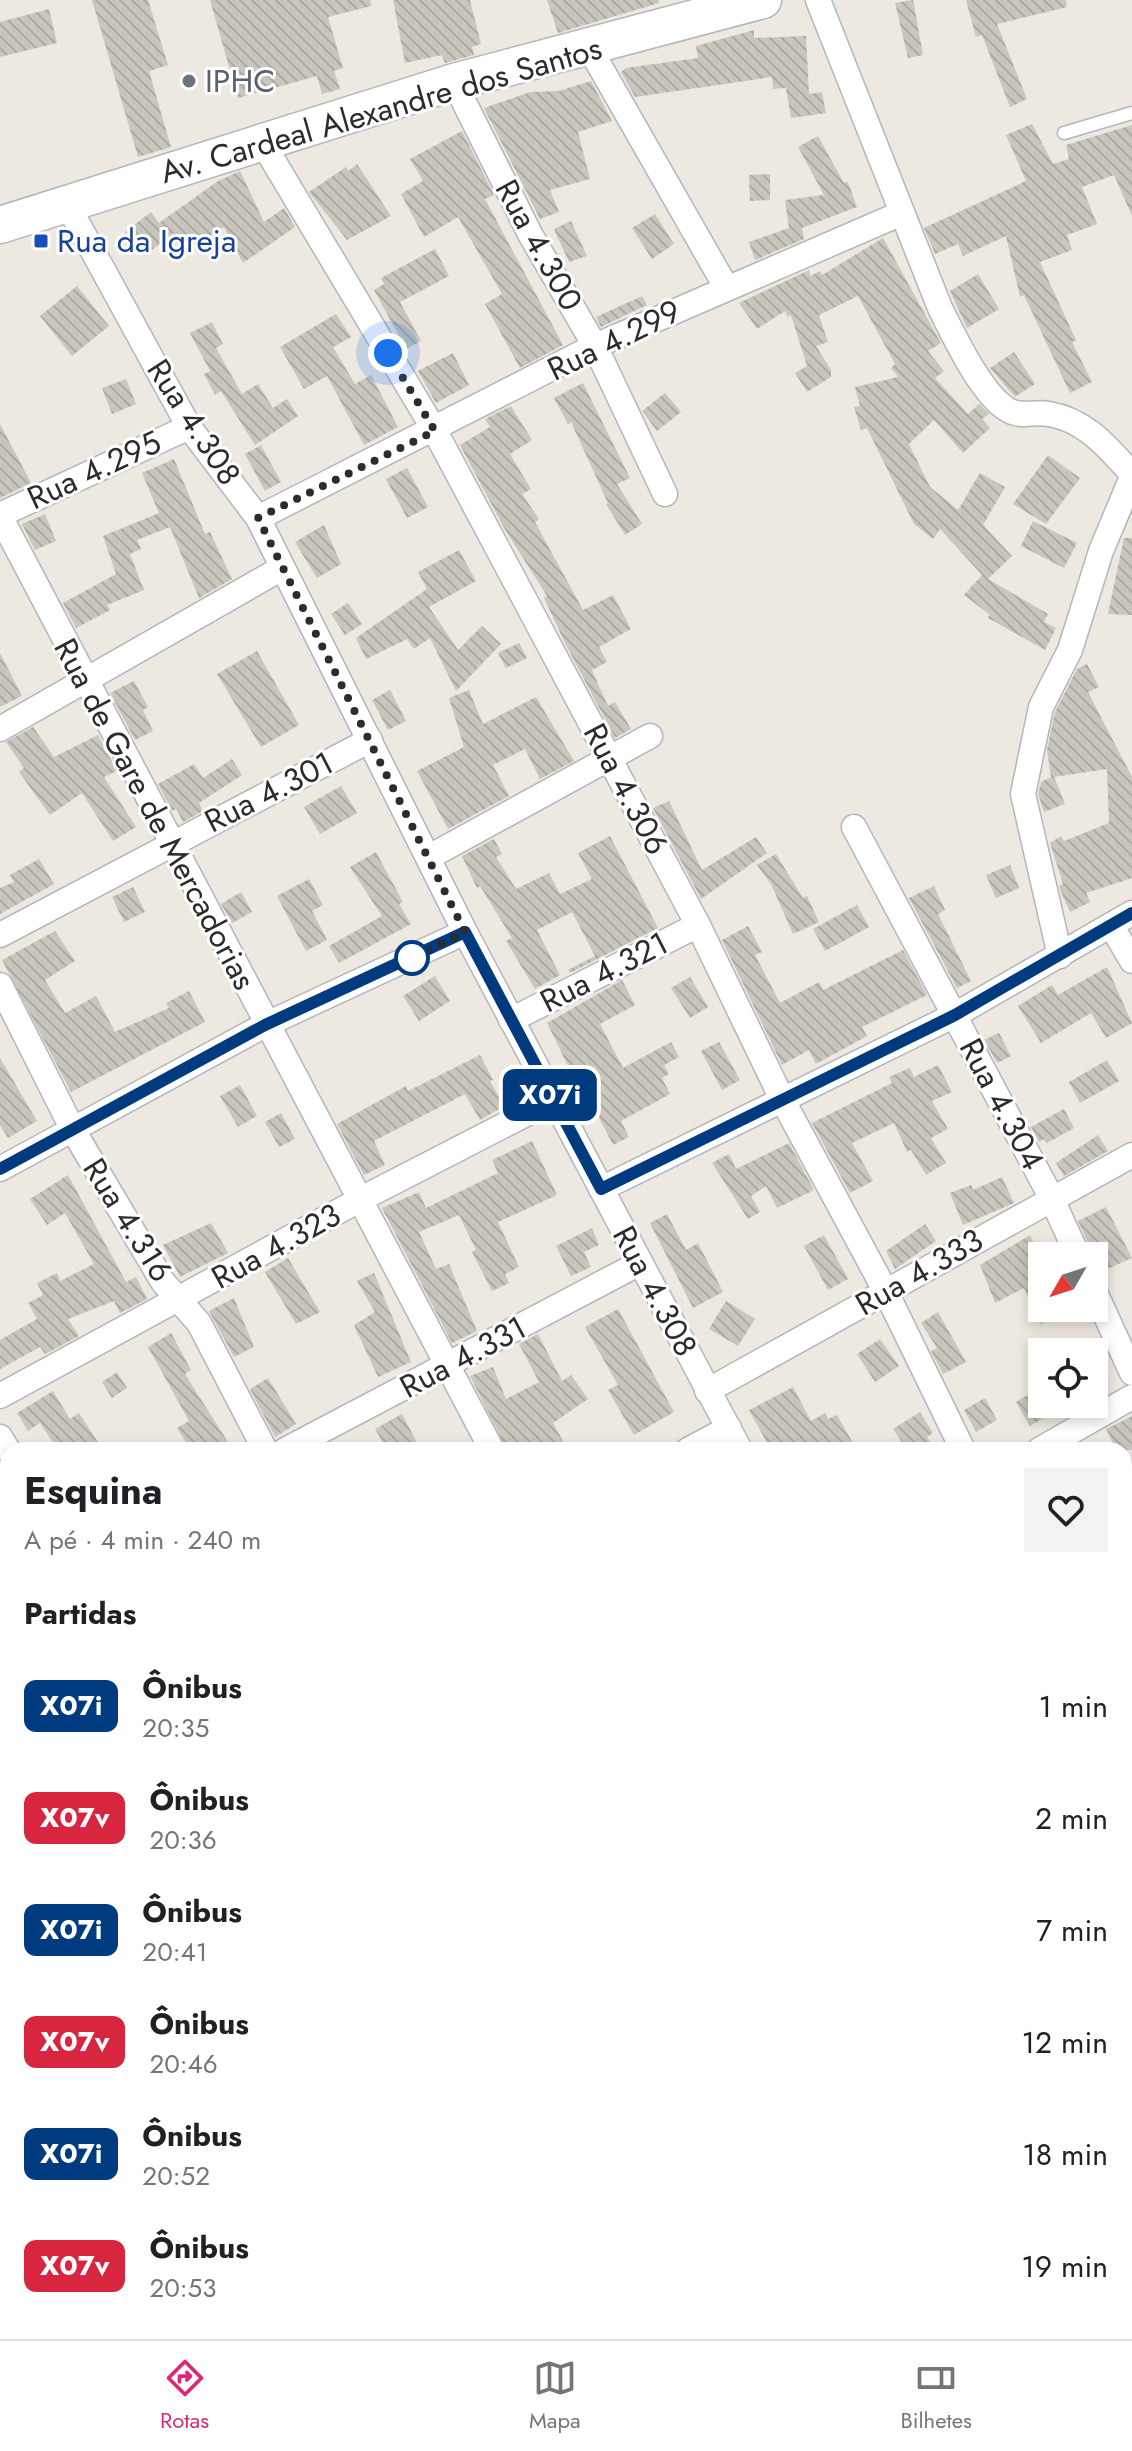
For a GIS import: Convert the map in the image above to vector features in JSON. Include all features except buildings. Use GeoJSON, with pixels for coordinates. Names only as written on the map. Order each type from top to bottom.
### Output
{"type":"FeatureCollection","features":[{"type":"Feature","properties":{"kind":"street","name":"Av. Cardeal Alexandre dos Santos"},"geometry":{"type":"LineString","coordinates":[[0,225],[454,82],[590,49],[763,0]]}},
{"type":"Feature","properties":{"kind":"street"},"geometry":{"type":"LineString","coordinates":[[818,0],[940,308],[964,353],[1000,402],[1017,414],[1046,413],[1079,424],[1098,438],[1132,476],[1101,551],[1070,650],[1041,707],[1023,794],[1060,956]]}},
{"type":"Feature","properties":{"kind":"street"},"geometry":{"type":"LineString","coordinates":[[590,49],[726,287]]}},
{"type":"Feature","properties":{"kind":"street","name":"Rua 4.300"},"geometry":{"type":"LineString","coordinates":[[454,82],[530,234],[595,346],[665,494]]}},
{"type":"Feature","properties":{"kind":"street","name":"Rua 4.306"},"geometry":{"type":"LineString","coordinates":[[262,142],[435,431],[698,925],[782,1099],[886,1292],[959,1442]]}},
{"type":"Feature","properties":{"kind":"street","name":"Rua 4.308"},"geometry":{"type":"LineString","coordinates":[[67,204],[189,427],[258,518],[465,932],[736,1442]]}},
{"type":"Feature","properties":{"kind":"street","name":"Rua 4.299"},"geometry":{"type":"LineString","coordinates":[[258,518],[435,431],[595,346],[902,213]]}},
{"type":"Feature","properties":{"kind":"street","name":"Rua 4.295"},"geometry":{"type":"LineString","coordinates":[[0,515],[189,427]]}},
{"type":"Feature","properties":{"kind":"street","name":"Rua de Gare de Mercadorias"},"geometry":{"type":"LineString","coordinates":[[0,515],[265,1025],[361,1199],[488,1442]]}},
{"type":"Feature","properties":{"kind":"street"},"geometry":{"type":"LineString","coordinates":[[0,729],[86,683],[282,568]]}},
{"type":"Feature","properties":{"kind":"street"},"geometry":{"type":"LineString","coordinates":[[429,857],[650,736]]}},
{"type":"Feature","properties":{"kind":"street","name":"Rua 4.301"},"geometry":{"type":"LineString","coordinates":[[0,935],[370,740]]}},
{"type":"Feature","properties":{"kind":"street","name":"Rua 4.304"},"geometry":{"type":"LineString","coordinates":[[854,827],[1051,1197],[1072,1242]]}},
{"type":"Feature","properties":{"kind":"street"},"geometry":{"type":"LineString","coordinates":[[601,1189],[955,1015],[1122,920],[1132,961]]}},
{"type":"Feature","properties":{"kind":"street","name":"Rua 4.321"},"geometry":{"type":"LineString","coordinates":[[511,1020],[698,925]]}},
{"type":"Feature","properties":{"kind":"street"},"geometry":{"type":"LineString","coordinates":[[0,1169],[265,1025],[465,932]]}},
{"type":"Feature","properties":{"kind":"street","name":"Rua 4.316"},"geometry":{"type":"LineString","coordinates":[[0,985],[73,1130],[163,1282],[199,1323],[261,1442]]}},
{"type":"Feature","properties":{"kind":"street","name":"Rua 4.323"},"geometry":{"type":"LineString","coordinates":[[0,1396],[361,1199],[553,1100]]}},
{"type":"Feature","properties":{"kind":"street","name":"Rua 4.333"},"geometry":{"type":"LineString","coordinates":[[707,1391],[1051,1197],[1132,1155]]}},
{"type":"Feature","properties":{"kind":"street","name":"Rua 4.331"},"geometry":{"type":"LineString","coordinates":[[300,1442],[640,1263]]}},
{"type":"Feature","properties":{"kind":"street"},"geometry":{"type":"LineString","coordinates":[[1108,1321],[1132,1373]]}},
{"type":"Feature","properties":{"kind":"street"},"geometry":{"type":"LineString","coordinates":[[1053,1442],[1132,1397]]}},
{"type":"Feature","properties":{"kind":"street"},"geometry":{"type":"LineString","coordinates":[[703,1442],[729,1428]]}},
{"type":"Feature","properties":{"kind":"lane"},"geometry":{"type":"LineString","coordinates":[[1064,133],[1132,113]]}},
{"type":"Feature","properties":{"kind":"bus line","name":"X07i"},"geometry":{"type":"LineString","coordinates":[[0,1169],[265,1025],[465,932],[601,1189],[955,1015],[1132,913]]}},
{"type":"Feature","properties":{"kind":"place","name":"IPHC"},"geometry":{"type":"Point","coordinates":[189,81]}},
{"type":"Feature","properties":{"kind":"place","name":"Rua da Igreja"},"geometry":{"type":"Point","coordinates":[41,241]}},
{"type":"Feature","properties":{"kind":"route"},"geometry":{"type":"LineString","coordinates":[[388,353],[435,431],[258,518],[465,932],[412,958]]}}]}
